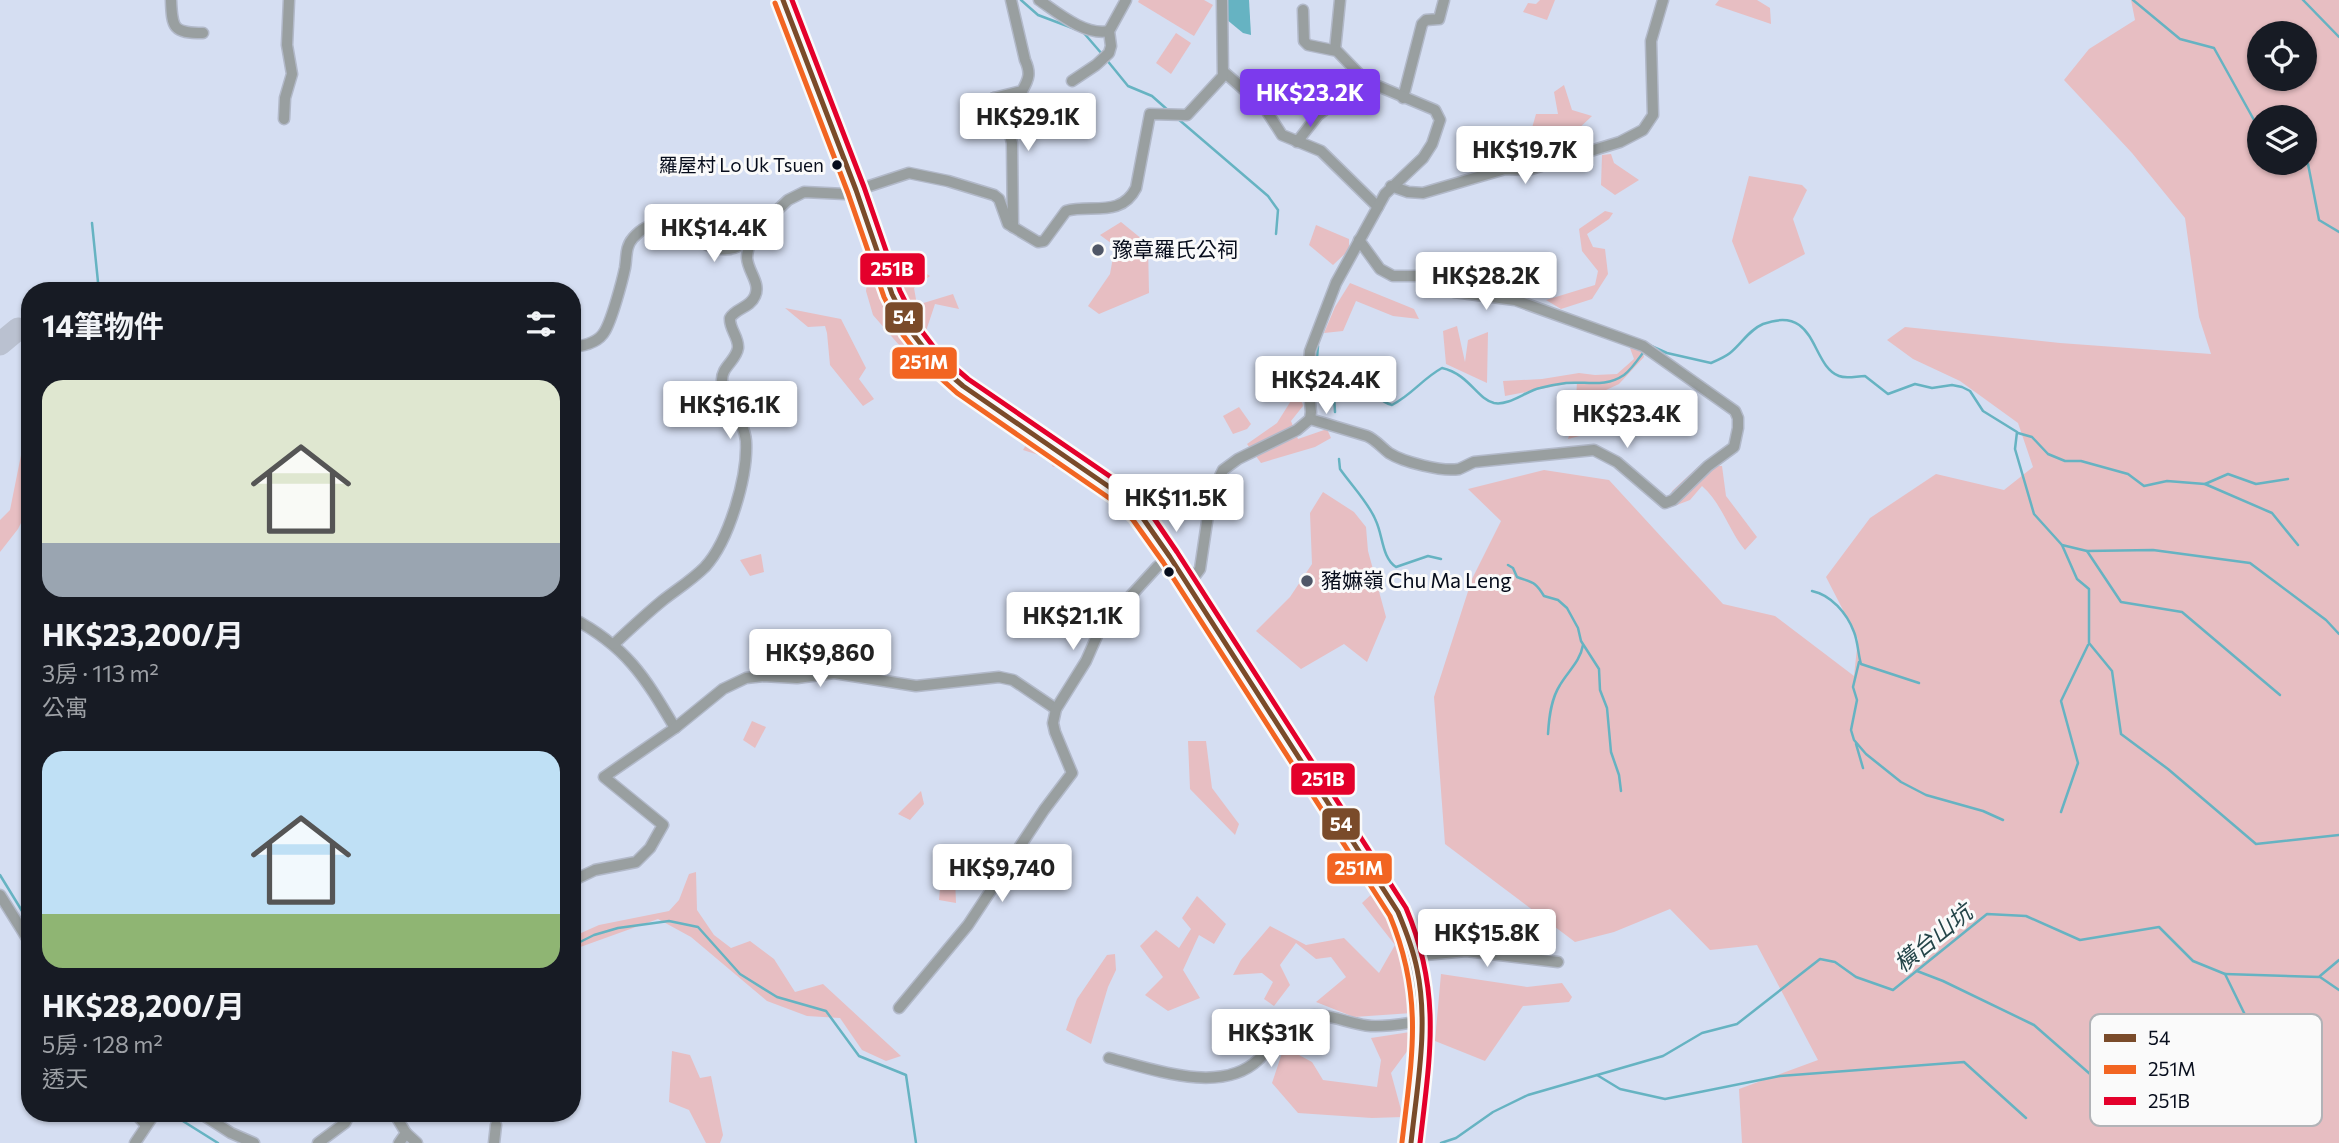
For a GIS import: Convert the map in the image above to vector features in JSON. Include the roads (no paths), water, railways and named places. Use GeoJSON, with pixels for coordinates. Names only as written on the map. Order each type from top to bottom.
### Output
{"type":"FeatureCollection","features":[{"type":"Feature","properties":{"kind":"main road"},"geometry":{"type":"LineString","coordinates":[[783,0],[856,190],[892,294],[910,330],[933,360],[963,386],[1112,488],[1140,514],[1405,926],[1422,990],[1424,1021],[1411,1143]]}},
{"type":"Feature","properties":{"kind":"street"},"geometry":{"type":"LineString","coordinates":[[171,0],[173,25],[186,33],[203,33]]}},
{"type":"Feature","properties":{"kind":"street"},"geometry":{"type":"LineString","coordinates":[[284,119],[285,98],[292,74],[287,45],[289,0]]}},
{"type":"Feature","properties":{"kind":"street"},"geometry":{"type":"LineString","coordinates":[[1011,0],[1029,68],[1029,78],[1022,91],[994,98],[1002,103],[1012,143],[1013,227]]}},
{"type":"Feature","properties":{"kind":"street"},"geometry":{"type":"LineString","coordinates":[[1039,0],[1064,17],[1091,29],[1098,32],[1109,31]]}},
{"type":"Feature","properties":{"kind":"street"},"geometry":{"type":"LineString","coordinates":[[1072,81],[1109,53],[1109,31],[1126,0]]}},
{"type":"Feature","properties":{"kind":"street"},"geometry":{"type":"LineString","coordinates":[[581,345],[591,343],[605,331],[625,267],[626,253],[632,239],[649,227],[666,225],[712,247],[727,250],[737,247],[796,195],[813,192],[845,194],[909,173],[994,195],[999,200],[1005,219],[1013,227],[1042,242],[1066,211],[1109,209],[1124,202],[1136,188],[1148,116],[1152,113],[1187,115],[1225,73],[1222,0]]}},
{"type":"Feature","properties":{"kind":"street"},"geometry":{"type":"LineString","coordinates":[[1335,50],[1340,0]]}},
{"type":"Feature","properties":{"kind":"street"},"geometry":{"type":"LineString","coordinates":[[1404,98],[1422,24],[1426,20],[1439,19],[1444,0]]}},
{"type":"Feature","properties":{"kind":"street"},"geometry":{"type":"LineString","coordinates":[[1391,186],[1408,192],[1423,193],[1505,169],[1528,170],[1620,142],[1643,130],[1653,115],[1651,41],[1663,0]]}},
{"type":"Feature","properties":{"kind":"street"},"geometry":{"type":"LineString","coordinates":[[1188,585],[1200,569],[1211,495],[1223,470],[1238,459],[1297,430],[1310,419],[1310,351],[1336,283],[1391,186],[1423,158],[1432,144],[1440,120],[1435,110],[1366,81],[1335,50],[1308,45],[1304,41],[1303,10]]}},
{"type":"Feature","properties":{"kind":"street"},"geometry":{"type":"LineString","coordinates":[[1297,142],[1318,115],[1345,94],[1355,72]]}},
{"type":"Feature","properties":{"kind":"street"},"geometry":{"type":"LineString","coordinates":[[1225,73],[1264,107],[1282,135],[1314,147],[1328,156],[1378,207]]}},
{"type":"Feature","properties":{"kind":"street"},"geometry":{"type":"LineString","coordinates":[[614,644],[703,569],[723,538],[733,510],[745,460],[746,439],[724,389],[722,377],[737,352],[738,341],[730,327],[730,318],[751,302],[757,293],[747,258],[754,233]]}},
{"type":"Feature","properties":{"kind":"street"},"geometry":{"type":"LineString","coordinates":[[1310,419],[1357,432],[1375,439],[1388,453],[1434,467],[1457,469],[1474,462],[1594,450],[1617,462],[1665,503],[1673,500],[1734,447],[1737,438],[1738,418],[1734,411],[1647,349],[1515,300],[1454,292],[1420,277],[1386,273],[1359,240]]}},
{"type":"Feature","properties":{"kind":"street"},"geometry":{"type":"LineString","coordinates":[[899,1008],[968,925],[1044,810],[1072,773],[1055,732],[1053,723],[1056,709],[1086,661],[1104,620],[1126,601],[1157,566],[1170,557]]}},
{"type":"Feature","properties":{"kind":"street"},"geometry":{"type":"LineString","coordinates":[[581,624],[614,644],[646,682],[675,728]]}},
{"type":"Feature","properties":{"kind":"street"},"geometry":{"type":"LineString","coordinates":[[581,877],[595,870],[636,862],[650,848],[663,825],[604,777],[675,728],[723,689],[746,678],[850,674],[916,686],[990,677],[1005,678],[1022,685],[1056,709]]}},
{"type":"Feature","properties":{"kind":"street"},"geometry":{"type":"LineString","coordinates":[[0,895],[21,929]]}},
{"type":"Feature","properties":{"kind":"street"},"geometry":{"type":"LineString","coordinates":[[1415,956],[1466,951],[1558,962]]}},
{"type":"Feature","properties":{"kind":"street"},"geometry":{"type":"LineString","coordinates":[[1109,1058],[1179,1075],[1222,1078],[1230,1077],[1252,1065],[1286,1023],[1299,1017],[1329,1016],[1375,1026],[1424,1021]]}},
{"type":"Feature","properties":{"kind":"street"},"geometry":{"type":"LineString","coordinates":[[135,1143],[149,1122]]}},
{"type":"Feature","properties":{"kind":"street"},"geometry":{"type":"LineString","coordinates":[[214,1122],[254,1143]]}},
{"type":"Feature","properties":{"kind":"street"},"geometry":{"type":"LineString","coordinates":[[318,1143],[346,1122]]}},
{"type":"Feature","properties":{"kind":"street"},"geometry":{"type":"LineString","coordinates":[[399,1122],[417,1143]]}},
{"type":"Feature","properties":{"kind":"street"},"geometry":{"type":"LineString","coordinates":[[494,1143],[496,1125]]}},
{"type":"Feature","properties":{"kind":"street"},"geometry":{"type":"LineString","coordinates":[[399,1143],[406,1133]]}},
{"type":"Feature","properties":{"kind":"water"},"geometry":{"type":"Polygon","coordinates":[[[1226,0],[1249,0],[1251,35],[1243,33],[1226,19],[1226,0]]]}},
{"type":"Feature","properties":{"kind":"waterway"},"geometry":{"type":"LineString","coordinates":[[1021,0],[1038,15],[1083,32],[1102,54]]}},
{"type":"Feature","properties":{"kind":"waterway"},"geometry":{"type":"LineString","coordinates":[[2133,0],[2180,39],[2214,48],[2247,107]]}},
{"type":"Feature","properties":{"kind":"waterway"},"geometry":{"type":"LineString","coordinates":[[2303,0],[2339,37]]}},
{"type":"Feature","properties":{"kind":"waterway"},"geometry":{"type":"LineString","coordinates":[[1106,59],[1128,86],[1152,96],[1170,112]]}},
{"type":"Feature","properties":{"kind":"waterway"},"geometry":{"type":"LineString","coordinates":[[1177,118],[1268,196],[1278,210],[1276,234]]}},
{"type":"Feature","properties":{"kind":"waterway"},"geometry":{"type":"LineString","coordinates":[[2310,175],[2319,220],[2339,232]]}},
{"type":"Feature","properties":{"kind":"waterway"},"geometry":{"type":"LineString","coordinates":[[92,223],[98,282]]}},
{"type":"Feature","properties":{"kind":"waterway"},"geometry":{"type":"LineString","coordinates":[[1649,345],[1667,353],[1711,363],[1730,353],[1758,327],[1781,320],[1794,322],[1804,329],[1830,370],[1839,376],[1865,376],[1888,394],[1915,384],[1932,388],[1952,385],[1962,387],[1970,391],[1983,411],[2017,432],[2015,449],[2034,514],[2062,545],[2087,551],[2153,550],[2250,563],[2326,620],[2339,634]]}},
{"type":"Feature","properties":{"kind":"waterway"},"geometry":{"type":"LineString","coordinates":[[1318,346],[1316,370],[1364,386],[1392,405],[1442,368],[1459,375],[1488,401],[1500,403],[1550,386],[1603,383],[1617,379],[1630,370],[1645,350]]}},
{"type":"Feature","properties":{"kind":"waterway"},"geometry":{"type":"LineString","coordinates":[[1333,378],[1335,412]]}},
{"type":"Feature","properties":{"kind":"waterway"},"geometry":{"type":"LineString","coordinates":[[2018,433],[2032,437],[2048,454],[2065,461],[2081,461],[2128,474],[2144,486],[2167,481],[2205,484],[2272,513],[2298,545]]}},
{"type":"Feature","properties":{"kind":"waterway"},"geometry":{"type":"LineString","coordinates":[[1339,459],[1340,469],[1373,514],[1391,563],[1396,567],[1428,556],[1441,559]]}},
{"type":"Feature","properties":{"kind":"waterway"},"geometry":{"type":"LineString","coordinates":[[2205,484],[2228,474],[2256,484],[2288,479]]}},
{"type":"Feature","properties":{"kind":"waterway"},"geometry":{"type":"LineString","coordinates":[[2062,545],[2077,579],[2089,589],[2089,643],[2112,671],[2121,734],[2168,769],[2256,844],[2339,835]]}},
{"type":"Feature","properties":{"kind":"waterway"},"geometry":{"type":"LineString","coordinates":[[2087,551],[2121,602],[2182,612],[2280,695]]}},
{"type":"Feature","properties":{"kind":"waterway"},"geometry":{"type":"LineString","coordinates":[[1508,565],[1513,568],[1517,577],[1533,583],[1544,596],[1558,600],[1567,608],[1578,628],[1581,641],[1599,669],[1600,690],[1607,708],[1611,752],[1621,791]]}},
{"type":"Feature","properties":{"kind":"waterway"},"geometry":{"type":"LineString","coordinates":[[1812,591],[1826,596],[1847,618],[1855,636],[1861,664],[1919,683]]}},
{"type":"Feature","properties":{"kind":"waterway"},"geometry":{"type":"LineString","coordinates":[[1548,734],[1554,696],[1577,661],[1583,645]]}},
{"type":"Feature","properties":{"kind":"waterway"},"geometry":{"type":"LineString","coordinates":[[2061,812],[2078,763],[2061,701],[2088,645]]}},
{"type":"Feature","properties":{"kind":"waterway"},"geometry":{"type":"LineString","coordinates":[[1859,662],[1853,687],[1857,700],[1851,730],[1854,740],[1866,754],[1901,782],[1926,795],[1983,811],[2003,820]]}},
{"type":"Feature","properties":{"kind":"waterway"},"geometry":{"type":"LineString","coordinates":[[1856,744],[1863,768]]}},
{"type":"Feature","properties":{"kind":"waterway"},"geometry":{"type":"LineString","coordinates":[[0,875],[21,909]]}},
{"type":"Feature","properties":{"kind":"waterway","name":"橫台山坑"},"geometry":{"type":"LineString","coordinates":[[1441,1143],[1456,1138],[1493,1112],[1528,1095],[1663,1056],[1702,1033],[1737,1024],[1820,959],[1835,962],[1856,977],[1893,990],[1987,914],[2026,916],[2080,940],[2159,927],[2193,961],[2225,974],[2245,1014]]}},
{"type":"Feature","properties":{"kind":"waterway"},"geometry":{"type":"LineString","coordinates":[[581,942],[618,928],[669,921],[698,927],[740,974],[777,997],[826,1011],[859,1056],[906,1075],[916,1143]]}},
{"type":"Feature","properties":{"kind":"waterway"},"geometry":{"type":"LineString","coordinates":[[2320,976],[2339,960]]}},
{"type":"Feature","properties":{"kind":"waterway"},"geometry":{"type":"LineString","coordinates":[[1917,971],[2034,1025],[2090,1074]]}},
{"type":"Feature","properties":{"kind":"waterway","name":"橫台山坑"},"geometry":{"type":"LineString","coordinates":[[2225,974],[2320,977],[2339,990]]}},
{"type":"Feature","properties":{"kind":"waterway"},"geometry":{"type":"LineString","coordinates":[[1597,1075],[1620,1089],[1665,1099],[1780,1076],[1964,1062],[2026,1118]]}},
{"type":"Feature","properties":{"kind":"waterway"},"geometry":{"type":"LineString","coordinates":[[184,1122],[218,1143]]}},
{"type":"Feature","properties":{"kind":"place","name":"羅屋村 Lo Uk Tsuen"},"geometry":{"type":"Point","coordinates":[837,165]}},
{"type":"Feature","properties":{"kind":"place","name":"豫章羅氏公祠"},"geometry":{"type":"Point","coordinates":[1098,250]}},
{"type":"Feature","properties":{"kind":"place","name":"豬嫲嶺 Chu Ma Leng"},"geometry":{"type":"Point","coordinates":[1307,581]}}]}
